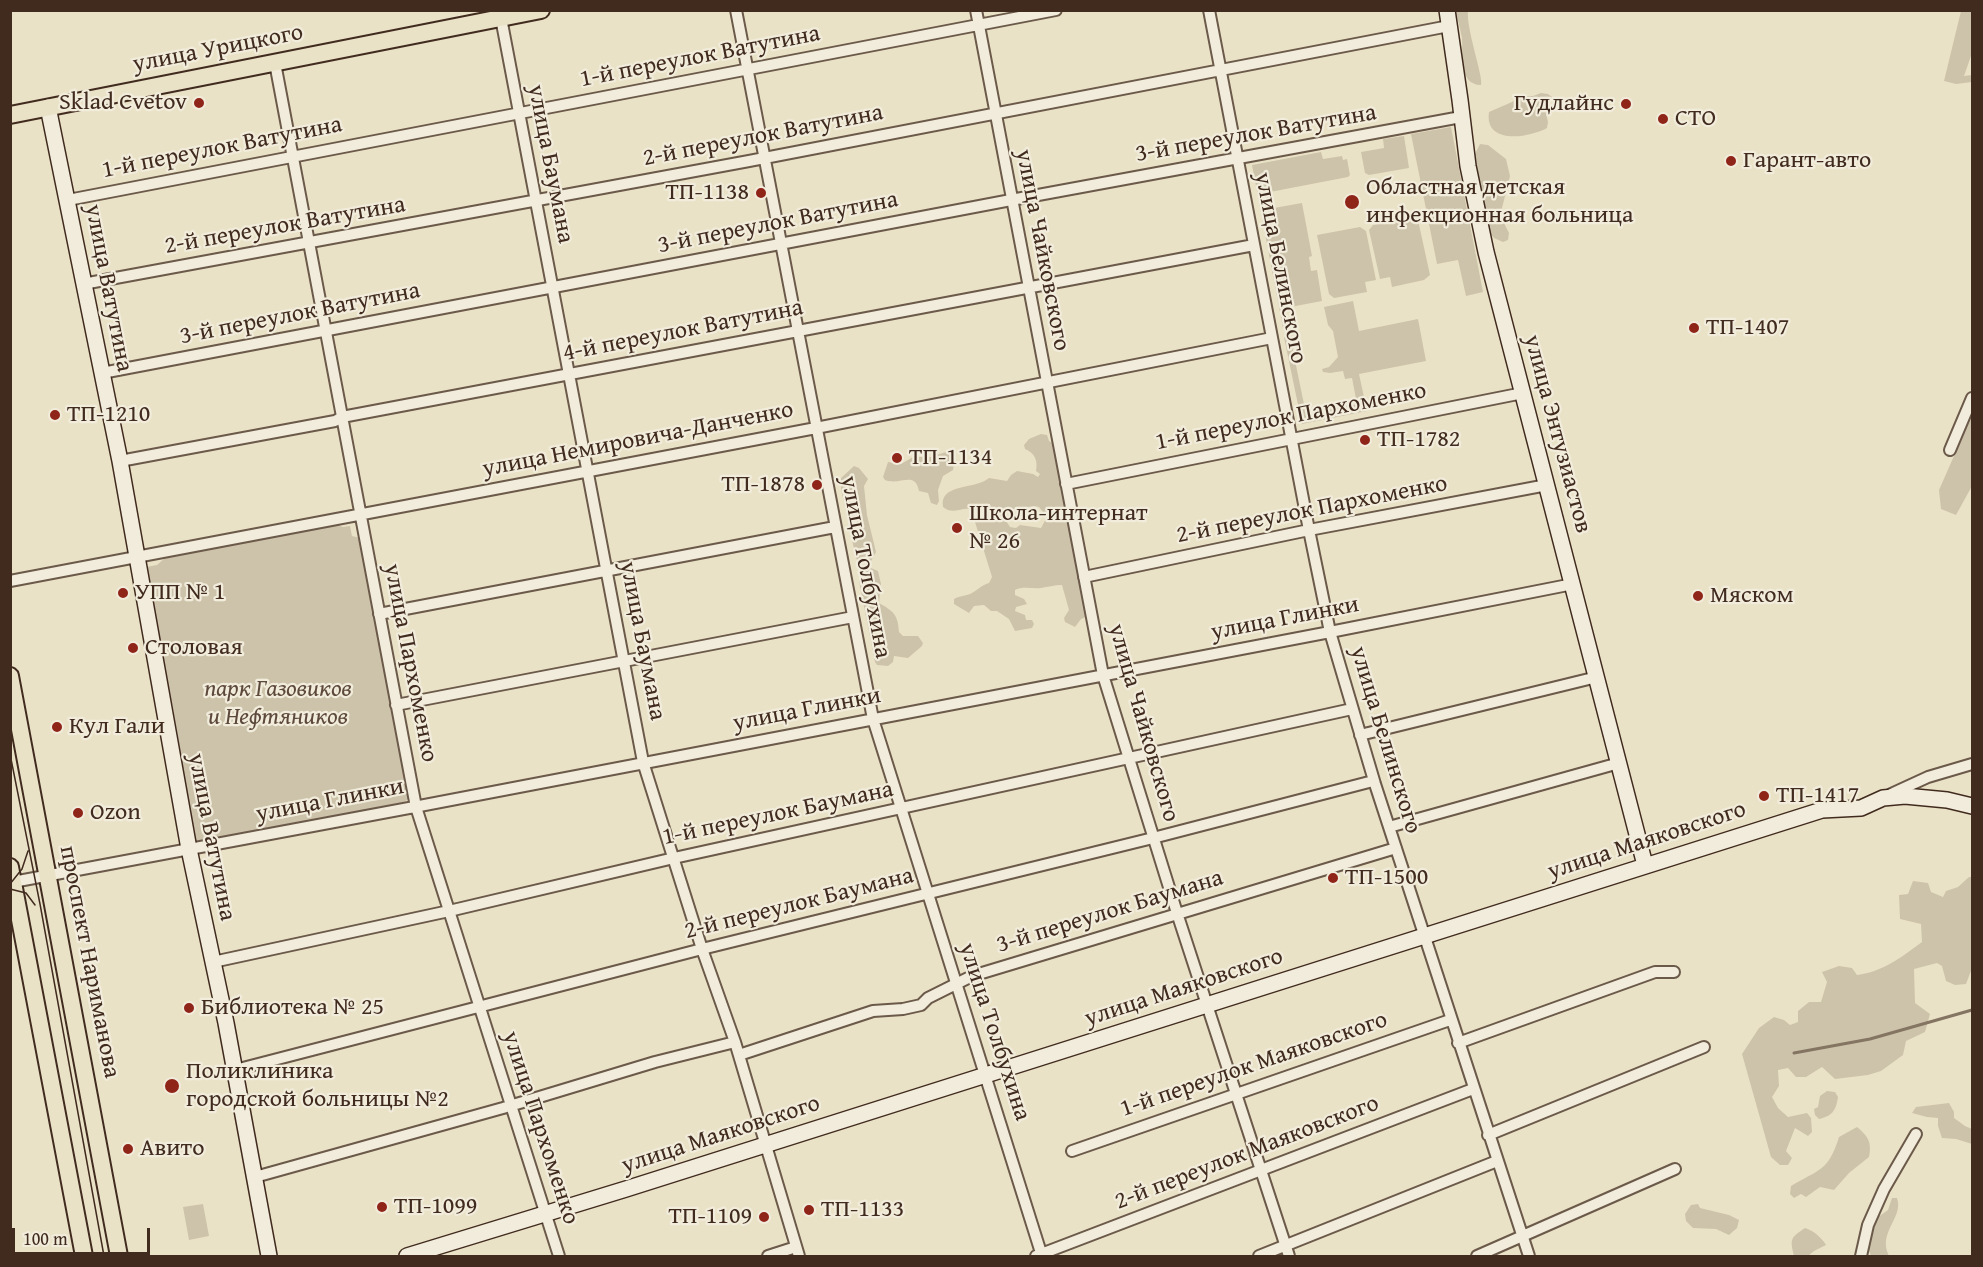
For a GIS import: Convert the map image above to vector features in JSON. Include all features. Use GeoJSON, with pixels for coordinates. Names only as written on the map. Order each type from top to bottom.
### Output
{"type":"FeatureCollection","features":[{"type":"Feature","properties":{"kind":"main road","name":"улица Урицкого"},"geometry":{"type":"LineString","coordinates":[[10,115],[541,10]]}},
{"type":"Feature","properties":{"kind":"main road","name":"проспект Нариманова"},"geometry":{"type":"LineString","coordinates":[[10,676],[119,1257]]}},
{"type":"Feature","properties":{"kind":"main road"},"geometry":{"type":"LineString","coordinates":[[11,877],[84,1257]]}},
{"type":"Feature","properties":{"kind":"street","name":"улица Толбухина"},"geometry":{"type":"LineString","coordinates":[[736,10],[873,718],[986,1074],[1040,1256]]}},
{"type":"Feature","properties":{"kind":"street","name":"улица Чайковского"},"geometry":{"type":"LineString","coordinates":[[976,10],[1103,675],[1153,838],[1289,1257]]}},
{"type":"Feature","properties":{"kind":"street","name":"1-й переулок Ватутина"},"geometry":{"type":"LineString","coordinates":[[68,200],[1056,10]]}},
{"type":"Feature","properties":{"kind":"street","name":"улица Белинского"},"geometry":{"type":"LineString","coordinates":[[1209,10],[1330,632],[1374,781],[1450,1020],[1529,1257]]}},
{"type":"Feature","properties":{"kind":"street","name":"улица Баумана"},"geometry":{"type":"LineString","coordinates":[[501,18],[643,762],[702,949],[735,1042],[764,1145],[798,1252]]}},
{"type":"Feature","properties":{"kind":"street","name":"2-й переулок Ватутина"},"geometry":{"type":"LineString","coordinates":[[83,284],[310,244],[765,158],[1221,69],[1448,18]]}},
{"type":"Feature","properties":{"kind":"street","name":"улица Энтузиастов"},"geometry":{"type":"LineString","coordinates":[[1448,18],[1467,166],[1486,252],[1645,865]]}},
{"type":"Feature","properties":{"kind":"street","name":"улица Пархоменко"},"geometry":{"type":"LineString","coordinates":[[274,63],[416,807],[560,1257]]}},
{"type":"Feature","properties":{"kind":"street","name":"улица Ватутина"},"geometry":{"type":"LineString","coordinates":[[48,107],[120,461],[189,849],[235,1070],[269,1257]]}},
{"type":"Feature","properties":{"kind":"street","name":"3-й переулок Ватутина"},"geometry":{"type":"LineString","coordinates":[[102,373],[1461,117]]}},
{"type":"Feature","properties":{"kind":"street","name":"4-й переулок Ватутина"},"geometry":{"type":"LineString","coordinates":[[120,461],[1254,245]]}},
{"type":"Feature","properties":{"kind":"street","name":"улица Немировича-Данченко"},"geometry":{"type":"LineString","coordinates":[[10,581],[816,428],[1272,338]]}},
{"type":"Feature","properties":{"kind":"street","name":"1-й переулок Пархоменко"},"geometry":{"type":"LineString","coordinates":[[1066,484],[1523,393]]}},
{"type":"Feature","properties":{"kind":"street"},"geometry":{"type":"LineString","coordinates":[[1950,450],[1972,398]]}},
{"type":"Feature","properties":{"kind":"street","name":"2-й переулок Пархоменко"},"geometry":{"type":"LineString","coordinates":[[1084,577],[1309,530],[1548,485]]}},
{"type":"Feature","properties":{"kind":"street"},"geometry":{"type":"LineString","coordinates":[[379,614],[836,527]]}},
{"type":"Feature","properties":{"kind":"street","name":"улица Глинки"},"geometry":{"type":"LineString","coordinates":[[11,877],[49,876],[1573,584]]}},
{"type":"Feature","properties":{"kind":"street"},"geometry":{"type":"LineString","coordinates":[[396,705],[853,617]]}},
{"type":"Feature","properties":{"kind":"street"},"geometry":{"type":"LineString","coordinates":[[1360,735],[1597,677]]}},
{"type":"Feature","properties":{"kind":"street","name":"1-й переулок Баумана"},"geometry":{"type":"LineString","coordinates":[[213,962],[1352,709]]}},
{"type":"Feature","properties":{"kind":"street"},"geometry":{"type":"LineString","coordinates":[[1389,827],[1619,762]]}},
{"type":"Feature","properties":{"kind":"street","name":"улица Маяковского"},"geometry":{"type":"LineString","coordinates":[[407,1257],[1822,810],[1861,808],[1928,777],[1972,764]]}},
{"type":"Feature","properties":{"kind":"street","name":"2-й переулок Баумана"},"geometry":{"type":"LineString","coordinates":[[235,1070],[702,949],[1374,781]]}},
{"type":"Feature","properties":{"kind":"street"},"geometry":{"type":"LineString","coordinates":[[1883,798],[1905,796],[1947,800],[1972,806]]}},
{"type":"Feature","properties":{"kind":"street","name":"3-й переулок Баумана"},"geometry":{"type":"LineString","coordinates":[[739,1055],[873,1011],[921,1005],[928,998],[972,976],[1396,848]]}},
{"type":"Feature","properties":{"kind":"street"},"geometry":{"type":"LineString","coordinates":[[1458,1043],[1655,972],[1674,972]]}},
{"type":"Feature","properties":{"kind":"street","name":"1-й переулок Маяковского"},"geometry":{"type":"LineString","coordinates":[[1071,1150],[1450,1020]]}},
{"type":"Feature","properties":{"kind":"street"},"geometry":{"type":"LineString","coordinates":[[255,1177],[655,1062],[735,1042]]}},
{"type":"Feature","properties":{"kind":"street"},"geometry":{"type":"LineString","coordinates":[[1488,1135],[1704,1047]]}},
{"type":"Feature","properties":{"kind":"street","name":"2-й переулок Маяковского"},"geometry":{"type":"LineString","coordinates":[[1040,1256],[1473,1089]]}},
{"type":"Feature","properties":{"kind":"street"},"geometry":{"type":"LineString","coordinates":[[1861,1257],[1868,1225],[1884,1189],[1916,1134]]}},
{"type":"Feature","properties":{"kind":"street"},"geometry":{"type":"LineString","coordinates":[[1259,1257],[1497,1161]]}},
{"type":"Feature","properties":{"kind":"street"},"geometry":{"type":"LineString","coordinates":[[1477,1257],[1675,1170]]}},
{"type":"Feature","properties":{"kind":"street"},"geometry":{"type":"LineString","coordinates":[[768,1257],[798,1252]]}},
{"type":"Feature","properties":{"kind":"green space"},"geometry":{"type":"Polygon","coordinates":[[[1455,11],[1468,11],[1481,85],[1468,80],[1465,74],[1462,38],[1455,11]]]}},
{"type":"Feature","properties":{"kind":"green space"},"geometry":{"type":"Polygon","coordinates":[[[1961,11],[1972,11],[1972,53],[1964,76],[1972,75],[1972,82],[1956,84],[1944,81],[1961,11]]]}},
{"type":"Feature","properties":{"kind":"green space"},"geometry":{"type":"Polygon","coordinates":[[[1541,93],[1552,97],[1543,101],[1548,122],[1547,128],[1519,136],[1500,134],[1493,130],[1489,123],[1489,112],[1512,102],[1519,96],[1533,96],[1541,93]]]}},
{"type":"Feature","properties":{"kind":"green space"},"geometry":{"type":"Polygon","coordinates":[[[1451,127],[1483,292],[1466,296],[1458,260],[1437,264],[1411,134],[1451,127]]]}},
{"type":"Feature","properties":{"kind":"green space"},"geometry":{"type":"Polygon","coordinates":[[[1404,136],[1409,168],[1369,175],[1365,173],[1361,152],[1384,148],[1383,139],[1404,136]]]}},
{"type":"Feature","properties":{"kind":"green space"},"geometry":{"type":"Polygon","coordinates":[[[1480,144],[1488,145],[1506,159],[1510,176],[1502,208],[1504,223],[1509,233],[1508,240],[1503,242],[1494,238],[1488,231],[1473,158],[1480,144]]]}},
{"type":"Feature","properties":{"kind":"green space"},"geometry":{"type":"Polygon","coordinates":[[[1321,152],[1323,159],[1342,156],[1343,160],[1347,159],[1350,175],[1270,192],[1274,208],[1302,203],[1312,256],[1309,257],[1311,271],[1317,270],[1322,301],[1285,308],[1288,327],[1283,328],[1252,165],[1321,152]]]}},
{"type":"Feature","properties":{"kind":"green space"},"geometry":{"type":"Polygon","coordinates":[[[1410,218],[1418,220],[1430,275],[1424,280],[1392,287],[1390,277],[1380,279],[1369,230],[1373,225],[1410,218]]]}},
{"type":"Feature","properties":{"kind":"green space"},"geometry":{"type":"Polygon","coordinates":[[[1360,227],[1366,231],[1376,280],[1365,282],[1367,292],[1334,298],[1329,294],[1317,235],[1360,227]]]}},
{"type":"Feature","properties":{"kind":"green space"},"geometry":{"type":"Polygon","coordinates":[[[1353,301],[1359,331],[1418,319],[1426,361],[1359,374],[1367,411],[1302,424],[1284,337],[1290,336],[1306,414],[1357,404],[1352,378],[1345,379],[1343,371],[1330,373],[1323,372],[1322,369],[1329,367],[1338,357],[1333,331],[1328,325],[1324,307],[1353,301]]]}},
{"type":"Feature","properties":{"kind":"green space"},"geometry":{"type":"Polygon","coordinates":[[[1972,415],[1972,486],[1956,515],[1941,509],[1939,490],[1972,415]]]}},
{"type":"Feature","properties":{"kind":"green space"},"geometry":{"type":"Polygon","coordinates":[[[1041,434],[1047,435],[1049,441],[1056,445],[1088,616],[1081,619],[1075,627],[1065,622],[1064,618],[1069,610],[1062,585],[1015,590],[1015,595],[1024,599],[1027,604],[1016,607],[1015,611],[1025,615],[1026,620],[1032,620],[1034,624],[1032,628],[1015,631],[1009,619],[997,611],[991,611],[984,605],[974,606],[969,613],[954,604],[954,599],[972,593],[989,583],[992,577],[975,522],[974,510],[947,510],[943,507],[943,499],[952,490],[983,482],[989,478],[1007,481],[1017,471],[1038,477],[1040,474],[1036,471],[1035,458],[1025,449],[1024,445],[1029,439],[1041,434]],[[997,507],[996,510],[1010,527],[1016,528],[1020,525],[1041,528],[1047,517],[1039,507],[1010,510],[997,507]]]}},
{"type":"Feature","properties":{"kind":"green space"},"geometry":{"type":"Polygon","coordinates":[[[949,451],[955,456],[953,470],[943,476],[938,490],[937,505],[931,503],[928,493],[919,491],[914,481],[891,481],[883,477],[888,462],[901,464],[913,457],[931,457],[949,451]]]}},
{"type":"Feature","properties":{"kind":"green space"},"geometry":{"type":"Polygon","coordinates":[[[854,466],[859,468],[868,479],[864,486],[867,515],[876,552],[871,561],[864,563],[859,562],[856,558],[841,489],[841,478],[854,466]]]}},
{"type":"Feature","properties":{"kind":"green space","name":"парк Газовиков и Нефтяников"},"geometry":{"type":"Polygon","coordinates":[[[337,525],[350,526],[352,536],[360,538],[410,798],[404,802],[201,841],[195,840],[179,770],[182,761],[146,567],[157,565],[165,558],[337,525]]]}},
{"type":"Feature","properties":{"kind":"green space"},"geometry":{"type":"Polygon","coordinates":[[[871,568],[878,571],[881,584],[879,603],[894,614],[899,632],[903,636],[918,636],[923,643],[908,658],[894,656],[893,662],[888,666],[877,665],[875,662],[859,581],[862,572],[871,568]]]}},
{"type":"Feature","properties":{"kind":"green space"},"geometry":{"type":"Polygon","coordinates":[[[1972,877],[1972,968],[1966,984],[1955,985],[1946,981],[1942,966],[1937,963],[1914,969],[1915,1003],[1930,1014],[1925,1032],[1906,1041],[1903,1055],[1881,1071],[1835,1079],[1822,1067],[1806,1077],[1796,1077],[1788,1068],[1778,1070],[1779,1086],[1772,1097],[1778,1108],[1788,1117],[1807,1113],[1811,1118],[1812,1132],[1808,1136],[1795,1128],[1786,1151],[1792,1158],[1788,1165],[1780,1165],[1771,1157],[1742,1054],[1759,1028],[1774,1017],[1790,1025],[1798,1022],[1798,1011],[1809,1002],[1821,1002],[1827,982],[1822,972],[1839,966],[1852,968],[1857,975],[1875,971],[1922,942],[1921,924],[1900,919],[1899,895],[1908,894],[1913,881],[1928,883],[1931,892],[1943,897],[1946,891],[1958,887],[1972,877]]]}},
{"type":"Feature","properties":{"kind":"green space"},"geometry":{"type":"Polygon","coordinates":[[[1827,1091],[1835,1092],[1838,1097],[1836,1106],[1833,1112],[1819,1119],[1814,1109],[1818,1107],[1820,1096],[1827,1091]]]}},
{"type":"Feature","properties":{"kind":"green space"},"geometry":{"type":"Polygon","coordinates":[[[1949,1103],[1954,1112],[1954,1118],[1972,1129],[1972,1144],[1942,1138],[1938,1118],[1912,1113],[1916,1107],[1949,1103]]]}},
{"type":"Feature","properties":{"kind":"green space"},"geometry":{"type":"Polygon","coordinates":[[[1857,1127],[1868,1140],[1869,1157],[1849,1173],[1834,1190],[1820,1187],[1806,1197],[1801,1194],[1794,1198],[1790,1194],[1791,1186],[1821,1168],[1831,1157],[1839,1137],[1857,1127]]]}},
{"type":"Feature","properties":{"kind":"green space"},"geometry":{"type":"Polygon","coordinates":[[[1892,1198],[1897,1198],[1898,1205],[1886,1240],[1889,1256],[1871,1256],[1867,1245],[1874,1220],[1888,1210],[1892,1198]]]}},
{"type":"Feature","properties":{"kind":"green space"},"geometry":{"type":"Polygon","coordinates":[[[203,1204],[209,1236],[189,1240],[183,1207],[203,1204]]]}},
{"type":"Feature","properties":{"kind":"green space"},"geometry":{"type":"Polygon","coordinates":[[[1698,1204],[1700,1208],[1729,1215],[1739,1220],[1737,1228],[1729,1235],[1716,1229],[1693,1228],[1686,1221],[1685,1214],[1691,1205],[1698,1204]]]}},
{"type":"Feature","properties":{"kind":"green space"},"geometry":{"type":"Polygon","coordinates":[[[1805,1228],[1822,1239],[1826,1245],[1808,1256],[1794,1256],[1792,1239],[1805,1228]]]}},
{"type":"Feature","properties":{"kind":"waterway"},"geometry":{"type":"LineString","coordinates":[[1794,1053],[1870,1039],[1972,1010]]}},
{"type":"Feature","properties":{"kind":"tram line"},"geometry":{"type":"LineString","coordinates":[[10,754],[40,904],[104,1256]]}},
{"type":"Feature","properties":{"kind":"tram line"},"geometry":{"type":"LineString","coordinates":[[10,884],[22,869],[28,851]]}},
{"type":"Feature","properties":{"kind":"tram line"},"geometry":{"type":"LineString","coordinates":[[10,889],[26,893],[35,905]]}},
{"type":"Feature","properties":{"kind":"place","name":"Sklad Cvetov"},"geometry":{"type":"Point","coordinates":[199,103]}},
{"type":"Feature","properties":{"kind":"place","name":"Гудлайнс"},"geometry":{"type":"Point","coordinates":[1626,104]}},
{"type":"Feature","properties":{"kind":"place","name":"СТО"},"geometry":{"type":"Point","coordinates":[1663,119]}},
{"type":"Feature","properties":{"kind":"place","name":"Гарант-авто"},"geometry":{"type":"Point","coordinates":[1731,161]}},
{"type":"Feature","properties":{"kind":"place","name":"ТП-1138"},"geometry":{"type":"Point","coordinates":[761,193]}},
{"type":"Feature","properties":{"kind":"place","name":"Областная детская инфекционная больница"},"geometry":{"type":"Point","coordinates":[1352,202]}},
{"type":"Feature","properties":{"kind":"place","name":"ТП-1407"},"geometry":{"type":"Point","coordinates":[1694,328]}},
{"type":"Feature","properties":{"kind":"place","name":"ТП-1210"},"geometry":{"type":"Point","coordinates":[55,415]}},
{"type":"Feature","properties":{"kind":"place","name":"ТП-1782"},"geometry":{"type":"Point","coordinates":[1365,440]}},
{"type":"Feature","properties":{"kind":"place","name":"ТП-1134"},"geometry":{"type":"Point","coordinates":[897,458]}},
{"type":"Feature","properties":{"kind":"place","name":"ТП-1878"},"geometry":{"type":"Point","coordinates":[817,485]}},
{"type":"Feature","properties":{"kind":"place","name":"Школа-интернат № 26"},"geometry":{"type":"Point","coordinates":[957,528]}},
{"type":"Feature","properties":{"kind":"place","name":"УПП № 1"},"geometry":{"type":"Point","coordinates":[123,593]}},
{"type":"Feature","properties":{"kind":"place","name":"Мяском"},"geometry":{"type":"Point","coordinates":[1698,596]}},
{"type":"Feature","properties":{"kind":"place","name":"Столовая"},"geometry":{"type":"Point","coordinates":[133,648]}},
{"type":"Feature","properties":{"kind":"place","name":"Кул Гали"},"geometry":{"type":"Point","coordinates":[57,727]}},
{"type":"Feature","properties":{"kind":"place","name":"ТП-1417"},"geometry":{"type":"Point","coordinates":[1764,796]}},
{"type":"Feature","properties":{"kind":"place","name":"Ozon"},"geometry":{"type":"Point","coordinates":[78,813]}},
{"type":"Feature","properties":{"kind":"place","name":"ТП-1500"},"geometry":{"type":"Point","coordinates":[1333,878]}},
{"type":"Feature","properties":{"kind":"place","name":"Библиотека № 25"},"geometry":{"type":"Point","coordinates":[189,1008]}},
{"type":"Feature","properties":{"kind":"place","name":"Поликлиника городской больницы №2"},"geometry":{"type":"Point","coordinates":[172,1086]}},
{"type":"Feature","properties":{"kind":"place","name":"Авито"},"geometry":{"type":"Point","coordinates":[128,1149]}},
{"type":"Feature","properties":{"kind":"place","name":"ТП-1099"},"geometry":{"type":"Point","coordinates":[382,1207]}},
{"type":"Feature","properties":{"kind":"place","name":"ТП-1133"},"geometry":{"type":"Point","coordinates":[809,1210]}},
{"type":"Feature","properties":{"kind":"place","name":"ТП-1109"},"geometry":{"type":"Point","coordinates":[764,1217]}}]}
